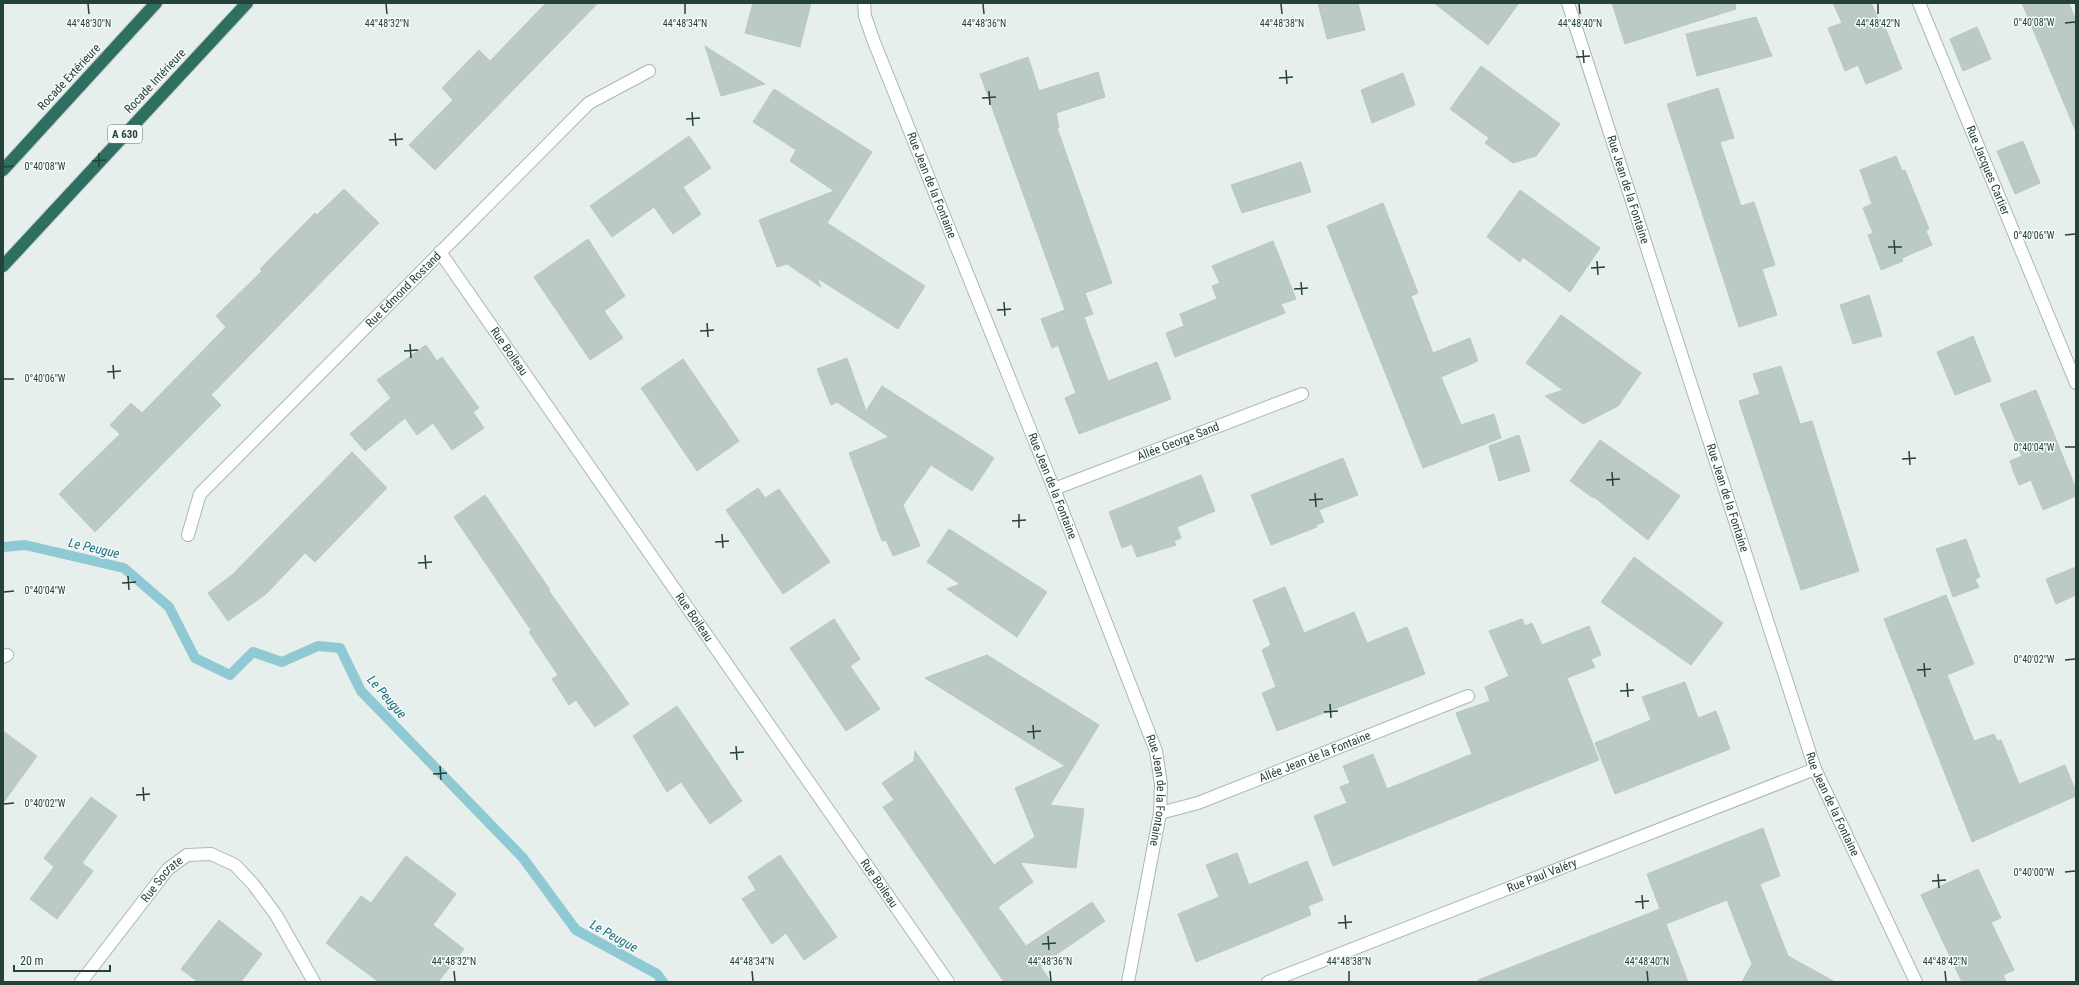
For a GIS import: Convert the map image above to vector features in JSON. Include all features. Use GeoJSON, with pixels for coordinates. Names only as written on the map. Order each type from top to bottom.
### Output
{"type":"FeatureCollection","features":[{"type":"Feature","properties":{"kind":"highway","name":"Rocade Extérieure"},"geometry":{"type":"LineString","coordinates":[[3,170],[156,3]]}},
{"type":"Feature","properties":{"kind":"highway","name":"Rocade Intérieure"},"geometry":{"type":"LineString","coordinates":[[3,266],[247,3]]}},
{"type":"Feature","properties":{"kind":"street","name":"Rue Jean de la Fontaine"},"geometry":{"type":"LineString","coordinates":[[864,3],[865,16],[874,42],[1054,489],[1156,751],[1161,784],[1160,813],[1128,982]]}},
{"type":"Feature","properties":{"kind":"street","name":"Rue Jean de la Fontaine"},"geometry":{"type":"LineString","coordinates":[[1568,3],[1815,769],[1916,982]]}},
{"type":"Feature","properties":{"kind":"street","name":"Rue Jacques Cartier"},"geometry":{"type":"LineString","coordinates":[[1919,3],[2076,383]]}},
{"type":"Feature","properties":{"kind":"street","name":"Rue Edmond Rostand"},"geometry":{"type":"LineString","coordinates":[[188,535],[200,494],[440,252],[589,103],[649,71]]}},
{"type":"Feature","properties":{"kind":"street","name":"Rue Boileau"},"geometry":{"type":"LineString","coordinates":[[440,252],[948,982]]}},
{"type":"Feature","properties":{"kind":"street","name":"Allée George Sand"},"geometry":{"type":"LineString","coordinates":[[1054,489],[1302,394]]}},
{"type":"Feature","properties":{"kind":"street","name":"Allée Jean de la Fontaine"},"geometry":{"type":"LineString","coordinates":[[1160,813],[1198,803],[1468,696]]}},
{"type":"Feature","properties":{"kind":"street","name":"Rue Paul Valéry"},"geometry":{"type":"LineString","coordinates":[[1268,982],[1815,769]]}},
{"type":"Feature","properties":{"kind":"street","name":"Rue Socrate"},"geometry":{"type":"LineString","coordinates":[[82,982],[168,868],[187,855],[211,854],[235,865],[253,884],[276,914],[314,982]]}},
{"type":"Feature","properties":{"kind":"building"},"geometry":{"type":"Polygon","coordinates":[[[546,3],[598,3],[435,170],[409,145],[453,100],[442,88],[479,50],[490,61],[546,3]]]}},
{"type":"Feature","properties":{"kind":"building"},"geometry":{"type":"Polygon","coordinates":[[[753,3],[811,3],[800,47],[745,33],[753,3]]]}},
{"type":"Feature","properties":{"kind":"building"},"geometry":{"type":"Polygon","coordinates":[[[1318,3],[1358,3],[1365,30],[1327,39],[1318,3]]]}},
{"type":"Feature","properties":{"kind":"building"},"geometry":{"type":"Polygon","coordinates":[[[1434,3],[1519,3],[1488,45],[1434,3]]]}},
{"type":"Feature","properties":{"kind":"building"},"geometry":{"type":"Polygon","coordinates":[[[1612,3],[1735,3],[1736,9],[1625,44],[1612,3]]]}},
{"type":"Feature","properties":{"kind":"building"},"geometry":{"type":"Polygon","coordinates":[[[1833,3],[1871,3],[1879,21],[1882,20],[1902,69],[1866,84],[1858,65],[1845,71],[1828,28],[1842,23],[1833,3]]]}},
{"type":"Feature","properties":{"kind":"building"},"geometry":{"type":"Polygon","coordinates":[[[2022,3],[2069,3],[2076,21],[2076,132],[2022,3]]]}},
{"type":"Feature","properties":{"kind":"building"},"geometry":{"type":"Polygon","coordinates":[[[1756,17],[1772,56],[1697,76],[1686,34],[1756,17]]]}},
{"type":"Feature","properties":{"kind":"building"},"geometry":{"type":"Polygon","coordinates":[[[1977,27],[1991,59],[1963,71],[1950,39],[1977,27]]]}},
{"type":"Feature","properties":{"kind":"building"},"geometry":{"type":"Polygon","coordinates":[[[705,46],[765,84],[721,96],[705,46]]]}},
{"type":"Feature","properties":{"kind":"building"},"geometry":{"type":"Polygon","coordinates":[[[1028,57],[1039,91],[1098,72],[1105,97],[1056,113],[1059,127],[1057,128],[1112,283],[1085,293],[1093,314],[1084,317],[1108,381],[1157,362],[1171,399],[1079,434],[1065,398],[1076,393],[1058,345],[1052,348],[1041,319],[1065,310],[980,74],[1028,57]]]}},
{"type":"Feature","properties":{"kind":"building"},"geometry":{"type":"Polygon","coordinates":[[[1481,66],[1560,124],[1536,156],[1513,163],[1485,143],[1489,138],[1450,109],[1481,66]]]}},
{"type":"Feature","properties":{"kind":"building"},"geometry":{"type":"Polygon","coordinates":[[[1403,73],[1415,105],[1372,123],[1361,90],[1403,73]]]}},
{"type":"Feature","properties":{"kind":"building"},"geometry":{"type":"Polygon","coordinates":[[[1718,88],[1734,138],[1720,142],[1741,206],[1754,202],[1775,265],[1762,269],[1777,315],[1739,327],[1667,104],[1718,88]]]}},
{"type":"Feature","properties":{"kind":"building"},"geometry":{"type":"Polygon","coordinates":[[[774,89],[872,152],[827,223],[925,286],[898,329],[817,278],[821,287],[787,264],[777,267],[759,220],[834,191],[790,161],[796,150],[753,122],[774,89]]]}},
{"type":"Feature","properties":{"kind":"building"},"geometry":{"type":"Polygon","coordinates":[[[689,136],[711,168],[683,187],[701,214],[673,234],[654,207],[612,237],[590,206],[689,136]]]}},
{"type":"Feature","properties":{"kind":"building"},"geometry":{"type":"Polygon","coordinates":[[[2023,141],[2040,183],[2015,194],[1997,151],[2023,141]]]}},
{"type":"Feature","properties":{"kind":"building"},"geometry":{"type":"Polygon","coordinates":[[[1896,156],[1902,171],[1905,170],[1929,229],[1926,231],[1932,245],[1902,258],[1903,261],[1881,270],[1868,235],[1873,233],[1863,208],[1872,204],[1860,170],[1896,156]]]}},
{"type":"Feature","properties":{"kind":"building"},"geometry":{"type":"Polygon","coordinates":[[[1301,162],[1311,192],[1242,213],[1231,185],[1301,162]]]}},
{"type":"Feature","properties":{"kind":"building"},"geometry":{"type":"Polygon","coordinates":[[[344,189],[379,223],[211,395],[221,405],[95,532],[59,494],[120,434],[110,425],[131,403],[142,413],[226,327],[216,316],[262,271],[260,269],[315,213],[317,215],[344,189]]]}},
{"type":"Feature","properties":{"kind":"building"},"geometry":{"type":"Polygon","coordinates":[[[1520,190],[1600,248],[1570,292],[1523,257],[1520,262],[1487,237],[1520,190]]]}},
{"type":"Feature","properties":{"kind":"building"},"geometry":{"type":"Polygon","coordinates":[[[1383,203],[1418,293],[1411,296],[1433,353],[1470,338],[1478,361],[1441,377],[1461,425],[1494,414],[1501,438],[1423,468],[1327,226],[1383,203]]]}},
{"type":"Feature","properties":{"kind":"building"},"geometry":{"type":"Polygon","coordinates":[[[588,239],[625,296],[604,311],[623,338],[590,360],[534,277],[588,239]]]}},
{"type":"Feature","properties":{"kind":"building"},"geometry":{"type":"Polygon","coordinates":[[[1273,241],[1296,299],[1281,304],[1285,313],[1175,357],[1166,333],[1184,326],[1180,314],[1217,299],[1212,286],[1220,283],[1212,266],[1273,241]]]}},
{"type":"Feature","properties":{"kind":"building"},"geometry":{"type":"Polygon","coordinates":[[[1869,295],[1882,336],[1853,344],[1840,305],[1869,295]]]}},
{"type":"Feature","properties":{"kind":"building"},"geometry":{"type":"Polygon","coordinates":[[[1561,315],[1641,373],[1618,406],[1583,424],[1545,396],[1563,390],[1526,363],[1561,315]]]}},
{"type":"Feature","properties":{"kind":"building"},"geometry":{"type":"Polygon","coordinates":[[[1973,336],[1991,381],[1955,395],[1937,352],[1973,336]]]}},
{"type":"Feature","properties":{"kind":"building"},"geometry":{"type":"Polygon","coordinates":[[[426,345],[437,361],[442,357],[479,408],[473,412],[484,428],[452,450],[433,423],[417,435],[405,418],[365,451],[350,434],[391,398],[377,380],[426,345]]]}},
{"type":"Feature","properties":{"kind":"building"},"geometry":{"type":"Polygon","coordinates":[[[847,358],[866,411],[882,386],[994,458],[972,491],[931,465],[903,505],[920,546],[893,556],[886,540],[882,541],[849,453],[889,437],[837,402],[831,405],[817,369],[847,358]]]}},
{"type":"Feature","properties":{"kind":"building"},"geometry":{"type":"Polygon","coordinates":[[[683,359],[739,441],[697,471],[641,388],[683,359]]]}},
{"type":"Feature","properties":{"kind":"building"},"geometry":{"type":"Polygon","coordinates":[[[1781,366],[1800,424],[1812,421],[1859,571],[1801,590],[1739,401],[1760,394],[1753,374],[1781,366]]]}},
{"type":"Feature","properties":{"kind":"building"},"geometry":{"type":"Polygon","coordinates":[[[2036,390],[2076,489],[2076,496],[2043,510],[2031,480],[2019,485],[2014,473],[2010,461],[2022,456],[2000,404],[2036,390]]]}},
{"type":"Feature","properties":{"kind":"building"},"geometry":{"type":"Polygon","coordinates":[[[1519,435],[1530,471],[1499,481],[1489,446],[1519,435]]]}},
{"type":"Feature","properties":{"kind":"building"},"geometry":{"type":"Polygon","coordinates":[[[1600,440],[1680,496],[1648,540],[1594,497],[1593,498],[1570,481],[1600,440]]]}},
{"type":"Feature","properties":{"kind":"building"},"geometry":{"type":"Polygon","coordinates":[[[352,452],[387,488],[315,562],[305,553],[266,594],[228,621],[208,593],[232,575],[352,452]]]}},
{"type":"Feature","properties":{"kind":"building"},"geometry":{"type":"Polygon","coordinates":[[[1343,458],[1358,495],[1319,510],[1324,522],[1316,525],[1317,527],[1271,545],[1251,495],[1343,458]]]}},
{"type":"Feature","properties":{"kind":"building"},"geometry":{"type":"Polygon","coordinates":[[[1201,475],[1215,511],[1177,527],[1181,538],[1174,541],[1176,545],[1137,557],[1132,544],[1122,548],[1109,512],[1201,475]]]}},
{"type":"Feature","properties":{"kind":"building"},"geometry":{"type":"Polygon","coordinates":[[[758,488],[765,498],[779,489],[830,562],[783,594],[726,510],[758,488]]]}},
{"type":"Feature","properties":{"kind":"building"},"geometry":{"type":"Polygon","coordinates":[[[485,495],[550,590],[549,591],[629,704],[595,727],[576,700],[569,705],[552,679],[558,675],[529,632],[531,630],[454,517],[485,495]]]}},
{"type":"Feature","properties":{"kind":"building"},"geometry":{"type":"Polygon","coordinates":[[[949,529],[1047,592],[1017,637],[947,589],[960,584],[927,562],[949,529]]]}},
{"type":"Feature","properties":{"kind":"building"},"geometry":{"type":"Polygon","coordinates":[[[1966,539],[1980,577],[1975,579],[1979,587],[1953,597],[1936,549],[1966,539]]]}},
{"type":"Feature","properties":{"kind":"building"},"geometry":{"type":"Polygon","coordinates":[[[1634,557],[1723,623],[1691,665],[1601,602],[1634,557]]]}},
{"type":"Feature","properties":{"kind":"building"},"geometry":{"type":"Polygon","coordinates":[[[2076,567],[2076,595],[2056,604],[2046,579],[2076,567]]]}},
{"type":"Feature","properties":{"kind":"building"},"geometry":{"type":"Polygon","coordinates":[[[1285,587],[1304,633],[1354,612],[1367,643],[1407,627],[1425,674],[1277,731],[1262,693],[1276,687],[1262,650],[1271,645],[1253,600],[1285,587]]]}},
{"type":"Feature","properties":{"kind":"building"},"geometry":{"type":"Polygon","coordinates":[[[1946,595],[1974,664],[1947,675],[1974,741],[1994,734],[1997,741],[2001,740],[2019,784],[2065,765],[2076,792],[2076,796],[1972,842],[1884,619],[1946,595]]]}},
{"type":"Feature","properties":{"kind":"building"},"geometry":{"type":"Polygon","coordinates":[[[834,619],[860,659],[850,666],[880,709],[846,731],[790,648],[834,619]]]}},
{"type":"Feature","properties":{"kind":"building"},"geometry":{"type":"Polygon","coordinates":[[[1522,619],[1525,626],[1532,623],[1542,645],[1589,626],[1601,655],[1591,659],[1595,667],[1567,678],[1599,760],[1333,866],[1314,816],[1347,803],[1340,787],[1350,783],[1343,766],[1373,754],[1387,789],[1472,754],[1456,713],[1490,701],[1485,687],[1509,676],[1489,631],[1522,619]]]}},
{"type":"Feature","properties":{"kind":"building"},"geometry":{"type":"Polygon","coordinates":[[[987,655],[1099,725],[1050,805],[1084,809],[1076,868],[1020,862],[1033,882],[998,907],[1026,946],[1092,902],[1105,921],[1040,966],[1051,982],[1004,982],[883,807],[894,800],[882,783],[914,761],[915,751],[994,865],[1035,837],[1015,788],[1065,766],[925,678],[987,655]]]}},
{"type":"Feature","properties":{"kind":"building"},"geometry":{"type":"Polygon","coordinates":[[[1685,682],[1698,718],[1716,711],[1730,749],[1615,794],[1595,743],[1651,720],[1642,697],[1685,682]]]}},
{"type":"Feature","properties":{"kind":"building"},"geometry":{"type":"Polygon","coordinates":[[[677,706],[742,801],[710,824],[681,782],[667,792],[633,736],[677,706]]]}},
{"type":"Feature","properties":{"kind":"building"},"geometry":{"type":"Polygon","coordinates":[[[3,731],[37,756],[3,803],[3,731]]]}},
{"type":"Feature","properties":{"kind":"building"},"geometry":{"type":"Polygon","coordinates":[[[91,797],[117,816],[82,863],[93,871],[57,919],[30,899],[54,867],[44,858],[91,797]]]}},
{"type":"Feature","properties":{"kind":"building"},"geometry":{"type":"Polygon","coordinates":[[[1763,828],[1780,876],[1760,884],[1788,956],[1835,982],[1742,982],[1752,964],[1727,900],[1666,924],[1688,982],[1478,982],[1478,980],[1660,909],[1647,874],[1763,828]]]}},
{"type":"Feature","properties":{"kind":"building"},"geometry":{"type":"Polygon","coordinates":[[[1237,853],[1249,885],[1307,861],[1323,900],[1308,906],[1311,915],[1196,962],[1178,914],[1219,897],[1206,865],[1237,853]]]}},
{"type":"Feature","properties":{"kind":"building"},"geometry":{"type":"Polygon","coordinates":[[[780,855],[837,937],[804,960],[786,933],[772,944],[742,899],[756,890],[748,877],[780,855]]]}},
{"type":"Feature","properties":{"kind":"building"},"geometry":{"type":"Polygon","coordinates":[[[406,856],[456,894],[433,925],[464,949],[438,982],[379,982],[326,943],[361,896],[371,903],[406,856]]]}},
{"type":"Feature","properties":{"kind":"building"},"geometry":{"type":"Polygon","coordinates":[[[1978,869],[2001,918],[1991,922],[2014,970],[2003,975],[2006,982],[1962,982],[1921,895],[1978,869]]]}},
{"type":"Feature","properties":{"kind":"building"},"geometry":{"type":"Polygon","coordinates":[[[219,920],[262,954],[241,982],[198,982],[181,969],[219,920]]]}},
{"type":"Feature","properties":{"kind":"waterway","name":"Le Peugue"},"geometry":{"type":"LineString","coordinates":[[3,547],[25,545],[124,568],[169,607],[195,658],[230,675],[253,652],[282,662],[318,646],[340,648],[361,691],[523,858],[576,930],[657,974],[663,982]]}}]}
